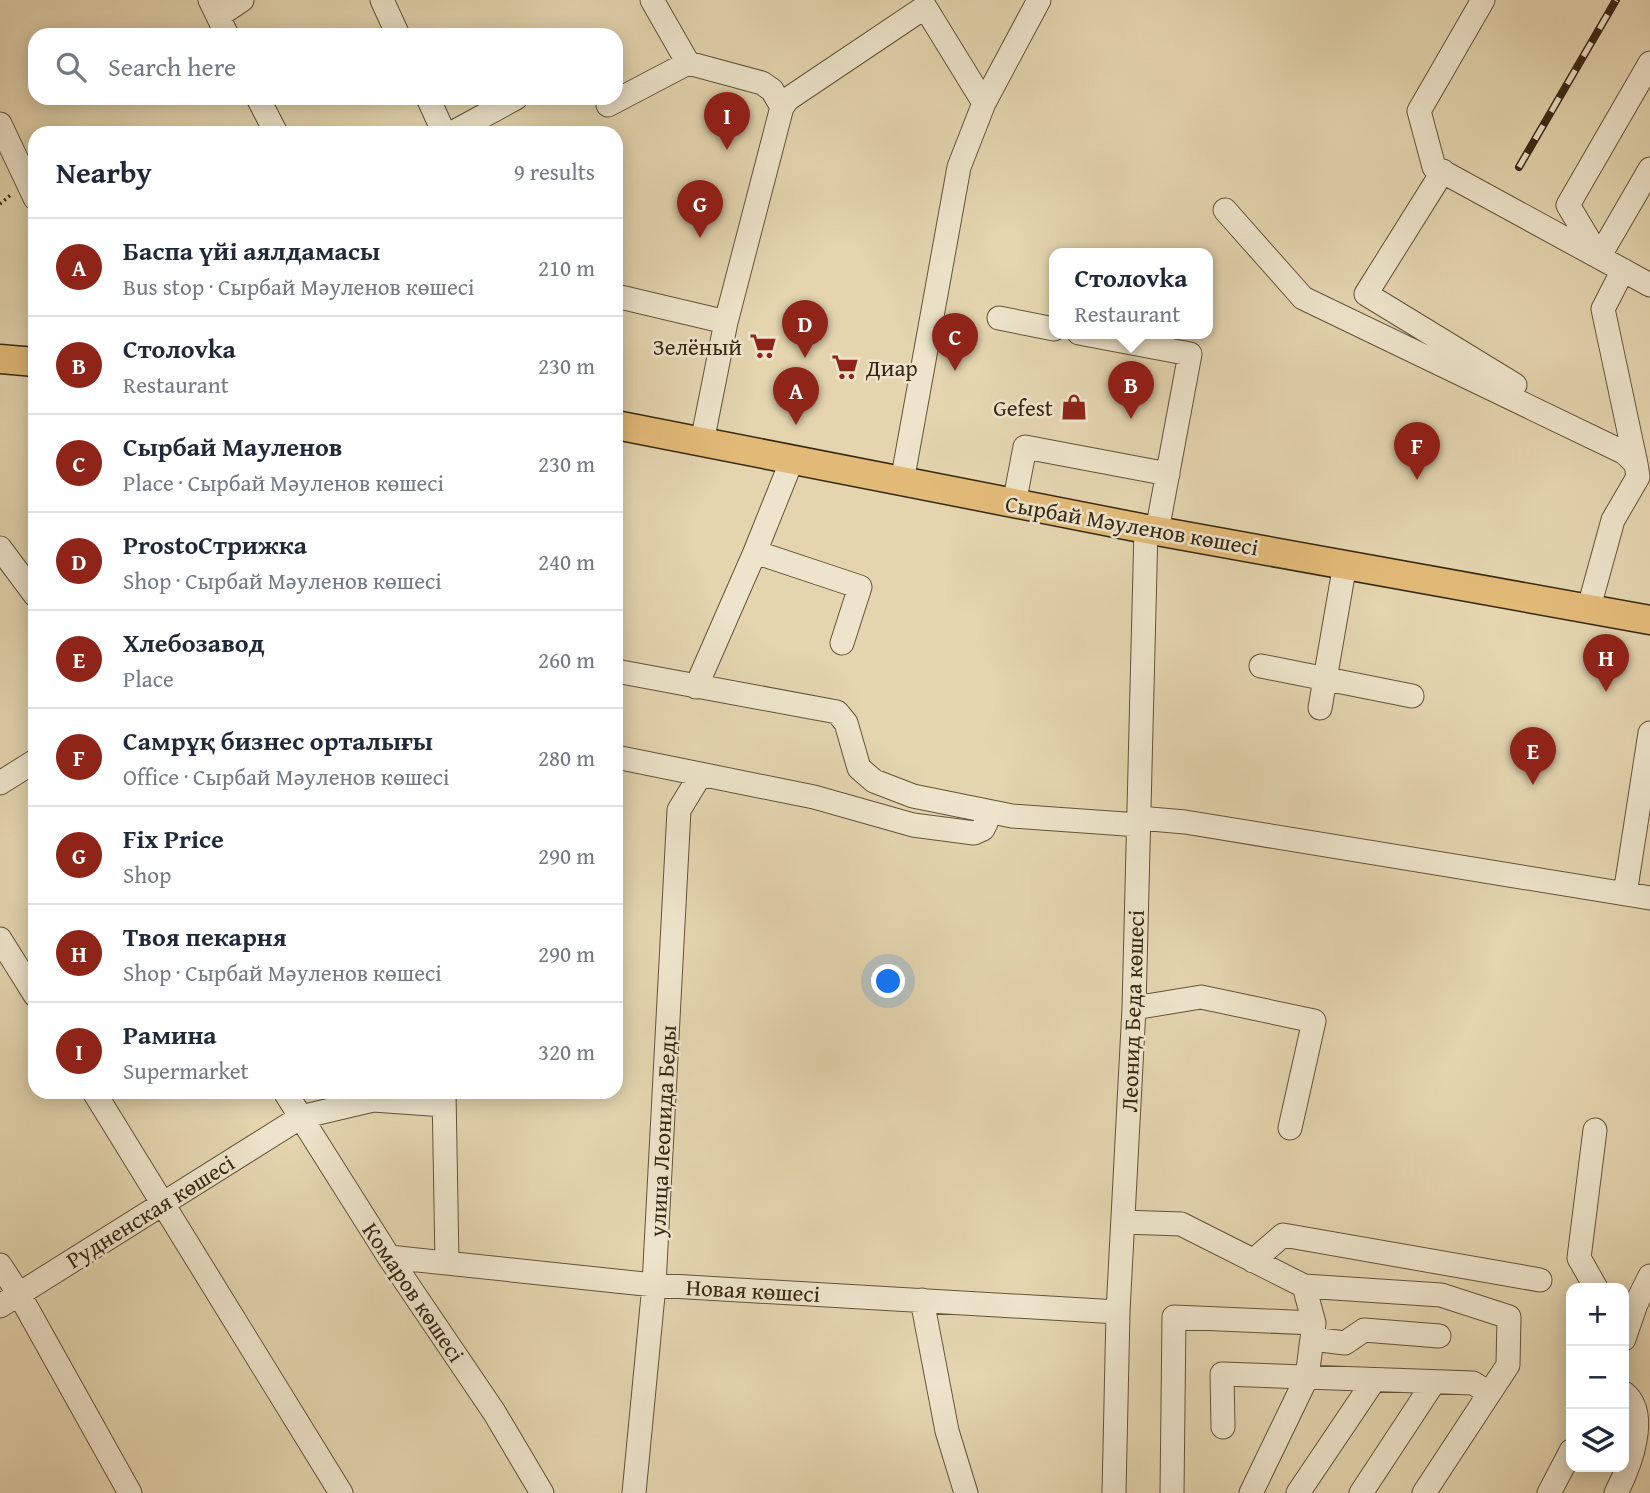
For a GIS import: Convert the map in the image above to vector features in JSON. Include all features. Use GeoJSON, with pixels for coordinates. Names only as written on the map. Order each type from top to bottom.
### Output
{"type":"FeatureCollection","features":[{"type":"Feature","properties":{"kind":"main road"},"geometry":{"type":"LineString","coordinates":[[0,359],[28,361]]}},
{"type":"Feature","properties":{"kind":"main road","name":"Сырбай Мәуленов көшесі"},"geometry":{"type":"LineString","coordinates":[[623,426],[1152,530],[1650,620]]}},
{"type":"Feature","properties":{"kind":"street"},"geometry":{"type":"LineString","coordinates":[[219,17],[242,0]]}},
{"type":"Feature","properties":{"kind":"street"},"geometry":{"type":"LineString","coordinates":[[382,0],[395,28]]}},
{"type":"Feature","properties":{"kind":"street"},"geometry":{"type":"LineString","coordinates":[[652,0],[688,64]]}},
{"type":"Feature","properties":{"kind":"street"},"geometry":{"type":"LineString","coordinates":[[902,482],[959,167],[984,103],[1039,0]]}},
{"type":"Feature","properties":{"kind":"street"},"geometry":{"type":"LineString","coordinates":[[1483,0],[1419,111],[1434,167],[1650,285]]}},
{"type":"Feature","properties":{"kind":"street"},"geometry":{"type":"LineString","coordinates":[[702,442],[726,321],[782,107],[794,94],[926,2],[984,103]]}},
{"type":"Feature","properties":{"kind":"street"},"geometry":{"type":"LineString","coordinates":[[1599,257],[1568,205],[1650,63]]}},
{"type":"Feature","properties":{"kind":"street"},"geometry":{"type":"LineString","coordinates":[[623,97],[688,64],[762,83],[772,90],[782,107]]}},
{"type":"Feature","properties":{"kind":"street"},"geometry":{"type":"LineString","coordinates":[[262,105],[272,126]]}},
{"type":"Feature","properties":{"kind":"street"},"geometry":{"type":"LineString","coordinates":[[431,105],[441,126]]}},
{"type":"Feature","properties":{"kind":"street"},"geometry":{"type":"LineString","coordinates":[[465,126],[503,105]]}},
{"type":"Feature","properties":{"kind":"street"},"geometry":{"type":"LineString","coordinates":[[0,125],[28,183]]}},
{"type":"Feature","properties":{"kind":"street"},"geometry":{"type":"LineString","coordinates":[[1599,257],[1650,169]]}},
{"type":"Feature","properties":{"kind":"street"},"geometry":{"type":"LineString","coordinates":[[1443,172],[1366,294],[1631,458]]}},
{"type":"Feature","properties":{"kind":"street"},"geometry":{"type":"LineString","coordinates":[[1225,210],[1303,298],[1631,458]]}},
{"type":"Feature","properties":{"kind":"street"},"geometry":{"type":"LineString","coordinates":[[1589,607],[1613,520],[1638,477],[1631,458],[1603,309],[1623,270]]}},
{"type":"Feature","properties":{"kind":"street"},"geometry":{"type":"LineString","coordinates":[[623,298],[726,321]]}},
{"type":"Feature","properties":{"kind":"street"},"geometry":{"type":"LineString","coordinates":[[999,318],[1049,328]]}},
{"type":"Feature","properties":{"kind":"street","name":"Леонид Беда көшесі"},"geometry":{"type":"LineString","coordinates":[[1111,339],[1190,354],[1168,474],[1152,530],[1134,1008],[1118,1312],[1114,1493]]}},
{"type":"Feature","properties":{"kind":"street"},"geometry":{"type":"LineString","coordinates":[[1014,503],[1025,447],[1168,474]]}},
{"type":"Feature","properties":{"kind":"street"},"geometry":{"type":"LineString","coordinates":[[696,687],[792,460]]}},
{"type":"Feature","properties":{"kind":"street"},"geometry":{"type":"LineString","coordinates":[[755,552],[860,587],[842,643]]}},
{"type":"Feature","properties":{"kind":"street"},"geometry":{"type":"LineString","coordinates":[[3,557],[28,587]]}},
{"type":"Feature","properties":{"kind":"street"},"geometry":{"type":"LineString","coordinates":[[1320,708],[1345,564]]}},
{"type":"Feature","properties":{"kind":"street"},"geometry":{"type":"LineString","coordinates":[[1261,666],[1412,696]]}},
{"type":"Feature","properties":{"kind":"street"},"geometry":{"type":"LineString","coordinates":[[623,672],[837,712],[846,723],[859,768],[874,781],[912,796],[1012,816],[1185,822],[1650,898]]}},
{"type":"Feature","properties":{"kind":"street"},"geometry":{"type":"LineString","coordinates":[[1625,894],[1650,733]]}},
{"type":"Feature","properties":{"kind":"street"},"geometry":{"type":"LineString","coordinates":[[623,758],[814,797],[913,825],[951,831],[974,833],[983,829],[986,823],[984,811]]}},
{"type":"Feature","properties":{"kind":"street"},"geometry":{"type":"LineString","coordinates":[[0,783],[28,765]]}},
{"type":"Feature","properties":{"kind":"street","name":"улица Леонида Беды"},"geometry":{"type":"LineString","coordinates":[[634,1493],[654,1285],[679,810],[701,774]]}},
{"type":"Feature","properties":{"kind":"street"},"geometry":{"type":"LineString","coordinates":[[0,939],[28,984]]}},
{"type":"Feature","properties":{"kind":"street"},"geometry":{"type":"LineString","coordinates":[[1134,1008],[1201,997],[1314,1021],[1290,1128]]}},
{"type":"Feature","properties":{"kind":"street"},"geometry":{"type":"LineString","coordinates":[[98,1099],[341,1493]]}},
{"type":"Feature","properties":{"kind":"street","name":"Комаров көшесі"},"geometry":{"type":"LineString","coordinates":[[289,1099],[389,1257],[494,1412],[542,1493]]}},
{"type":"Feature","properties":{"kind":"street","name":"Рудненская көшесі"},"geometry":{"type":"LineString","coordinates":[[10,1300],[301,1117],[362,1099]]}},
{"type":"Feature","properties":{"kind":"street"},"geometry":{"type":"LineString","coordinates":[[444,1099],[447,1262]]}},
{"type":"Feature","properties":{"kind":"street"},"geometry":{"type":"LineString","coordinates":[[1593,1283],[1579,1258],[1595,1130]]}},
{"type":"Feature","properties":{"kind":"street"},"geometry":{"type":"LineString","coordinates":[[1123,1222],[1181,1224],[1304,1286],[1441,1295],[1509,1317],[1508,1365],[1424,1493]]}},
{"type":"Feature","properties":{"kind":"street"},"geometry":{"type":"LineString","coordinates":[[1253,1261],[1283,1234],[1540,1280]]}},
{"type":"Feature","properties":{"kind":"street","name":"Новая көшесі"},"geometry":{"type":"LineString","coordinates":[[389,1257],[654,1285],[1118,1312]]}},
{"type":"Feature","properties":{"kind":"street"},"geometry":{"type":"LineString","coordinates":[[0,1265],[10,1300],[130,1493]]}},
{"type":"Feature","properties":{"kind":"street"},"geometry":{"type":"LineString","coordinates":[[1629,1324],[1650,1276]]}},
{"type":"Feature","properties":{"kind":"street"},"geometry":{"type":"LineString","coordinates":[[1251,1493],[1307,1377],[1313,1331],[1304,1286]]}},
{"type":"Feature","properties":{"kind":"street"},"geometry":{"type":"LineString","coordinates":[[922,1300],[947,1431],[966,1493]]}},
{"type":"Feature","properties":{"kind":"street"},"geometry":{"type":"LineString","coordinates":[[1172,1493],[1174,1317],[1313,1331],[1345,1343],[1364,1330],[1439,1336]]}},
{"type":"Feature","properties":{"kind":"street"},"geometry":{"type":"LineString","coordinates":[[1223,1427],[1222,1374],[1473,1383],[1489,1394]]}},
{"type":"Feature","properties":{"kind":"street"},"geometry":{"type":"LineString","coordinates":[[1298,1493],[1374,1380]]}},
{"type":"Feature","properties":{"kind":"street"},"geometry":{"type":"LineString","coordinates":[[1361,1493],[1434,1382]]}},
{"type":"Feature","properties":{"kind":"street"},"geometry":{"type":"LineString","coordinates":[[1616,1493],[1645,1450],[1644,1421],[1634,1398],[1629,1396]]}},
{"type":"Feature","properties":{"kind":"street"},"geometry":{"type":"LineString","coordinates":[[1549,1493],[1566,1461]]}},
{"type":"Feature","properties":{"kind":"railway"},"geometry":{"type":"LineString","coordinates":[[1519,167],[1616,0]]}},
{"type":"Feature","properties":{"kind":"place","name":"Рамина"},"geometry":{"type":"Point","coordinates":[727,150]}},
{"type":"Feature","properties":{"kind":"place","name":"Fix Price"},"geometry":{"type":"Point","coordinates":[700,238]}},
{"type":"Feature","properties":{"kind":"place","name":"Зелёный"},"geometry":{"type":"Point","coordinates":[763,346]}},
{"type":"Feature","properties":{"kind":"place","name":"ProstoСтрижка"},"geometry":{"type":"Point","coordinates":[805,358]}},
{"type":"Feature","properties":{"kind":"place","name":"Диар"},"geometry":{"type":"Point","coordinates":[845,367]}},
{"type":"Feature","properties":{"kind":"place","name":"Сырбай Мауленов"},"geometry":{"type":"Point","coordinates":[955,371]}},
{"type":"Feature","properties":{"kind":"place","name":"Gefest"},"geometry":{"type":"Point","coordinates":[1074,407]}},
{"type":"Feature","properties":{"kind":"place","name":"Столоvka"},"geometry":{"type":"Point","coordinates":[1131,419]}},
{"type":"Feature","properties":{"kind":"place","name":"Баспа үйі аялдамасы"},"geometry":{"type":"Point","coordinates":[796,425]}},
{"type":"Feature","properties":{"kind":"place","name":"Самрұқ бизнес орталығы"},"geometry":{"type":"Point","coordinates":[1417,480]}},
{"type":"Feature","properties":{"kind":"place","name":"Твоя пекарня"},"geometry":{"type":"Point","coordinates":[1606,692]}},
{"type":"Feature","properties":{"kind":"place","name":"Хлебозавод"},"geometry":{"type":"Point","coordinates":[1533,785]}}]}
